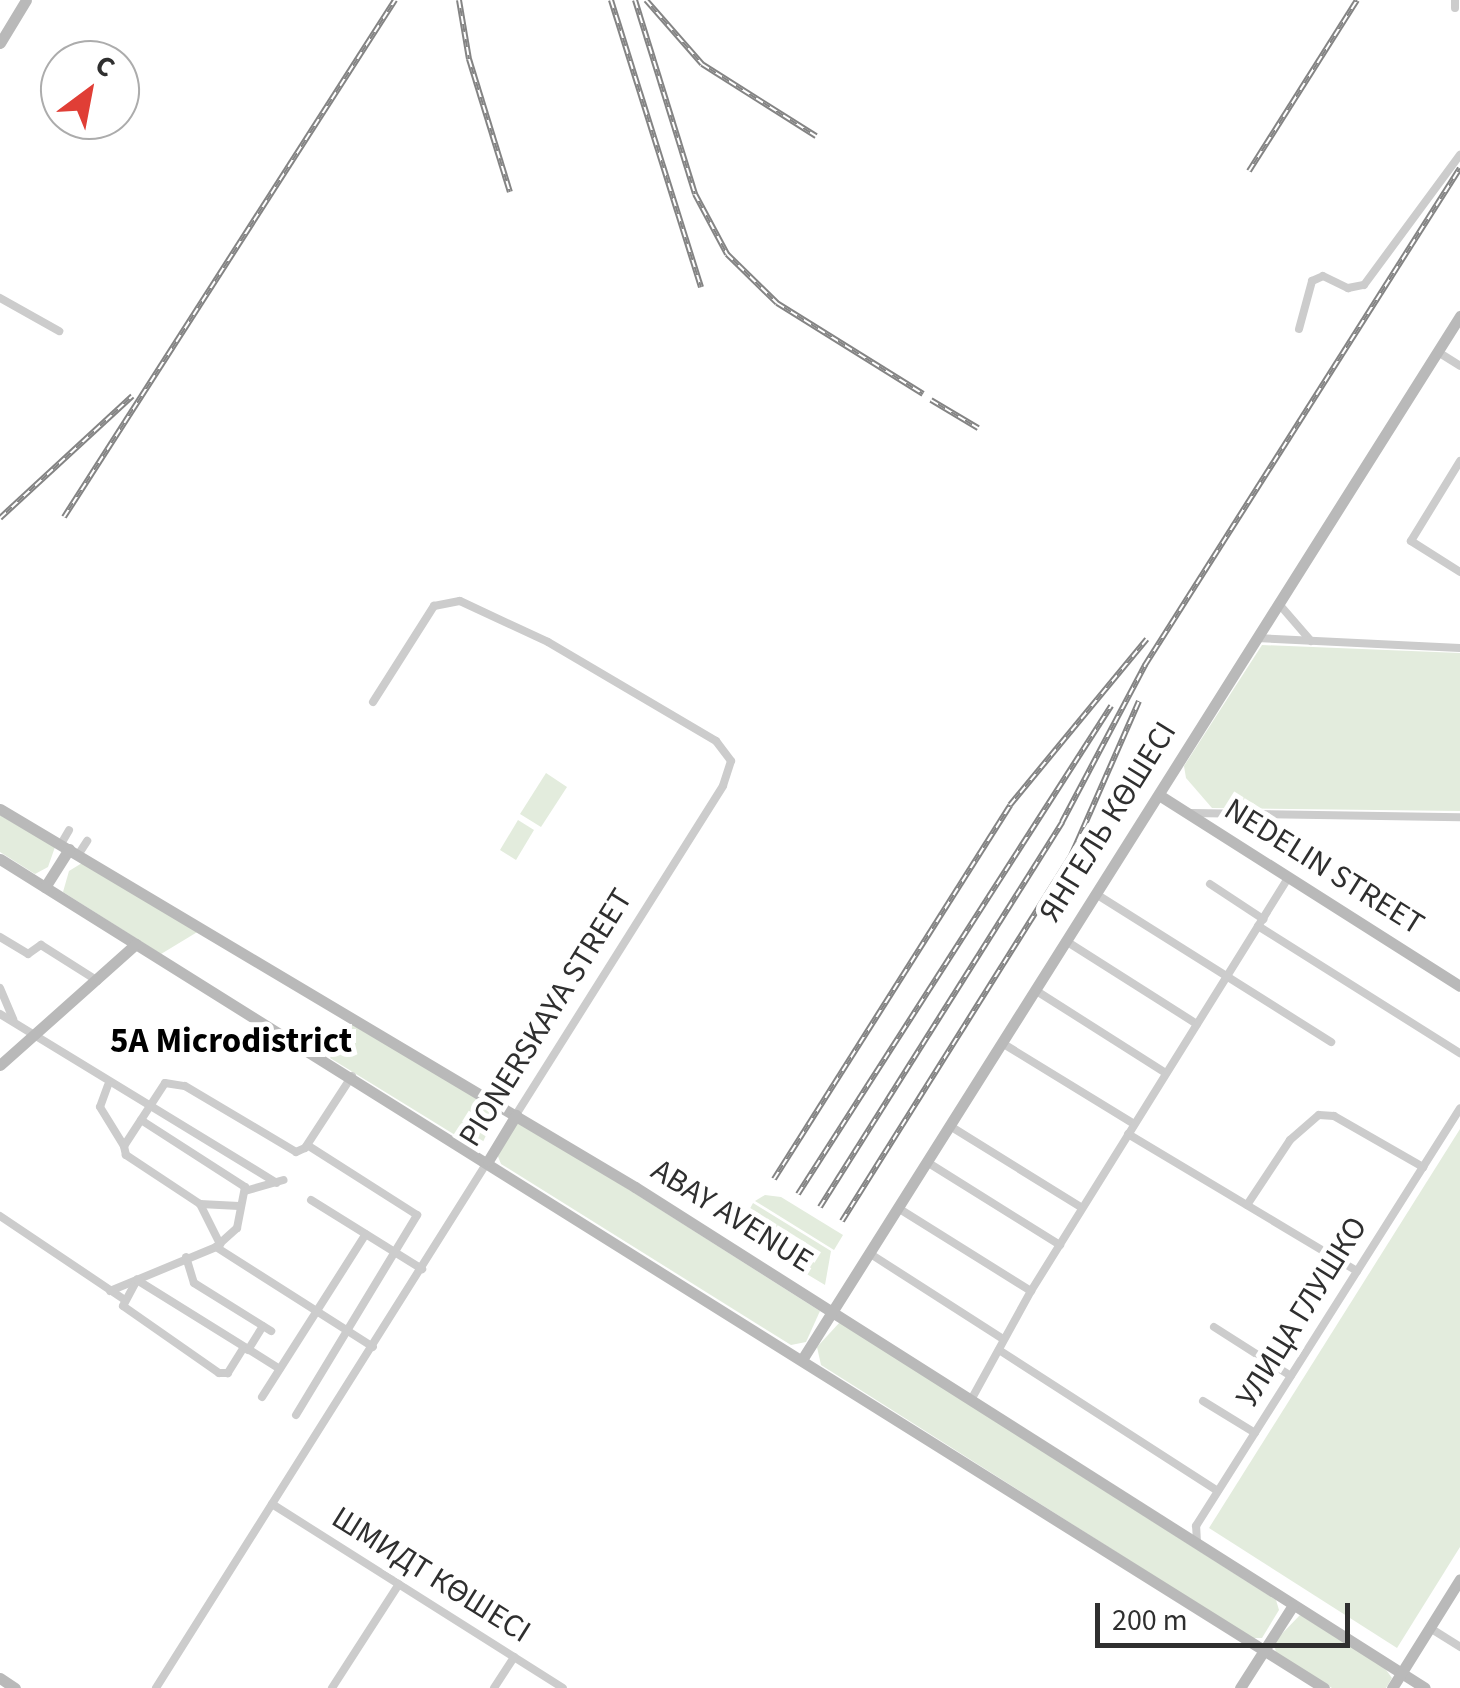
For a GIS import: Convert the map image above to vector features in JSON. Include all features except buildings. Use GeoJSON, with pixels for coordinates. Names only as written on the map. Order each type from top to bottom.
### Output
{"type":"FeatureCollection","features":[{"type":"Feature","properties":{"kind":"main road"},"geometry":{"type":"LineString","coordinates":[[0,42],[26,0]]}},
{"type":"Feature","properties":{"kind":"main road","name":"ЯНГЕЛЬ КӨШЕСІ"},"geometry":{"type":"LineString","coordinates":[[803,1358],[1460,316]]}},
{"type":"Feature","properties":{"kind":"main road","name":"NEDELIN STREET"},"geometry":{"type":"LineString","coordinates":[[1158,794],[1460,986]]}},
{"type":"Feature","properties":{"kind":"main road","name":"ABAY AVENUE"},"geometry":{"type":"LineString","coordinates":[[0,808],[516,1115],[1424,1688]]}},
{"type":"Feature","properties":{"kind":"main road"},"geometry":{"type":"LineString","coordinates":[[45,886],[69,849]]}},
{"type":"Feature","properties":{"kind":"main road"},"geometry":{"type":"LineString","coordinates":[[0,858],[1324,1688]]}},
{"type":"Feature","properties":{"kind":"main road"},"geometry":{"type":"LineString","coordinates":[[0,1066],[136,944]]}},
{"type":"Feature","properties":{"kind":"main road","name":"PIONERSKAYA STREET"},"geometry":{"type":"LineString","coordinates":[[488,1161],[516,1115]]}},
{"type":"Feature","properties":{"kind":"main road"},"geometry":{"type":"LineString","coordinates":[[1392,1688],[1460,1579]]}},
{"type":"Feature","properties":{"kind":"main road"},"geometry":{"type":"LineString","coordinates":[[1240,1688],[1293,1605]]}},
{"type":"Feature","properties":{"kind":"main road"},"geometry":{"type":"LineString","coordinates":[[0,1678],[15,1688]]}},
{"type":"Feature","properties":{"kind":"street"},"geometry":{"type":"LineString","coordinates":[[1300,328],[1312,280],[1323,276],[1348,288],[1364,285],[1460,155]]}},
{"type":"Feature","properties":{"kind":"street"},"geometry":{"type":"LineString","coordinates":[[0,298],[60,332]]}},
{"type":"Feature","properties":{"kind":"street"},"geometry":{"type":"LineString","coordinates":[[1438,352],[1460,366]]}},
{"type":"Feature","properties":{"kind":"street"},"geometry":{"type":"LineString","coordinates":[[1460,461],[1411,542],[1460,572]]}},
{"type":"Feature","properties":{"kind":"street","name":"PIONERSKAYA STREET"},"geometry":{"type":"LineString","coordinates":[[373,702],[434,606],[460,601],[548,642],[728,753],[723,786],[516,1115]]}},
{"type":"Feature","properties":{"kind":"street"},"geometry":{"type":"LineString","coordinates":[[1278,604],[1311,641]]}},
{"type":"Feature","properties":{"kind":"street"},"geometry":{"type":"LineString","coordinates":[[1257,638],[1460,648]]}},
{"type":"Feature","properties":{"kind":"street"},"geometry":{"type":"LineString","coordinates":[[1188,813],[1460,816]]}},
{"type":"Feature","properties":{"kind":"street"},"geometry":{"type":"LineString","coordinates":[[69,830],[69,849],[87,841]]}},
{"type":"Feature","properties":{"kind":"street"},"geometry":{"type":"LineString","coordinates":[[971,1400],[1031,1290],[1289,877]]}},
{"type":"Feature","properties":{"kind":"street"},"geometry":{"type":"LineString","coordinates":[[1210,884],[1460,1053]]}},
{"type":"Feature","properties":{"kind":"street"},"geometry":{"type":"LineString","coordinates":[[1096,894],[1331,1042]]}},
{"type":"Feature","properties":{"kind":"street"},"geometry":{"type":"LineString","coordinates":[[0,937],[28,954],[41,945],[99,981]]}},
{"type":"Feature","properties":{"kind":"street"},"geometry":{"type":"LineString","coordinates":[[1066,941],[1197,1024]]}},
{"type":"Feature","properties":{"kind":"street"},"geometry":{"type":"LineString","coordinates":[[1035,990],[1166,1074]]}},
{"type":"Feature","properties":{"kind":"street"},"geometry":{"type":"LineString","coordinates":[[2,996],[13,1019],[32,1038],[280,1181],[246,1191],[239,1206],[237,1228],[218,1245],[110,1291]]}},
{"type":"Feature","properties":{"kind":"street"},"geometry":{"type":"LineString","coordinates":[[0,1014],[13,1019]]}},
{"type":"Feature","properties":{"kind":"street"},"geometry":{"type":"LineString","coordinates":[[1002,1043],[1134,1124]]}},
{"type":"Feature","properties":{"kind":"street"},"geometry":{"type":"LineString","coordinates":[[124,1146],[165,1083],[179,1082],[296,1152],[307,1145],[352,1076]]}},
{"type":"Feature","properties":{"kind":"street"},"geometry":{"type":"LineString","coordinates":[[108,1085],[100,1107],[129,1159],[200,1204],[239,1206]]}},
{"type":"Feature","properties":{"kind":"street","name":"УЛИЦА ГЛУШКО"},"geometry":{"type":"LineString","coordinates":[[1198,1545],[1196,1526],[1460,1109]]}},
{"type":"Feature","properties":{"kind":"street"},"geometry":{"type":"LineString","coordinates":[[1246,1205],[1290,1140],[1319,1115],[1334,1116],[1423,1167]]}},
{"type":"Feature","properties":{"kind":"street"},"geometry":{"type":"LineString","coordinates":[[141,1120],[246,1191]]}},
{"type":"Feature","properties":{"kind":"street"},"geometry":{"type":"LineString","coordinates":[[950,1126],[1082,1208]]}},
{"type":"Feature","properties":{"kind":"street"},"geometry":{"type":"LineString","coordinates":[[1128,1134],[1357,1271]]}},
{"type":"Feature","properties":{"kind":"street"},"geometry":{"type":"LineString","coordinates":[[296,1414],[418,1215],[307,1145]]}},
{"type":"Feature","properties":{"kind":"street","name":"PIONERSKAYA STREET"},"geometry":{"type":"LineString","coordinates":[[156,1688],[488,1161]]}},
{"type":"Feature","properties":{"kind":"street"},"geometry":{"type":"LineString","coordinates":[[927,1162],[1060,1244]]}},
{"type":"Feature","properties":{"kind":"street"},"geometry":{"type":"LineString","coordinates":[[311,1200],[422,1269]]}},
{"type":"Feature","properties":{"kind":"street"},"geometry":{"type":"LineString","coordinates":[[200,1204],[218,1245],[346,1332],[373,1346]]}},
{"type":"Feature","properties":{"kind":"street"},"geometry":{"type":"LineString","coordinates":[[898,1208],[1031,1290]]}},
{"type":"Feature","properties":{"kind":"street"},"geometry":{"type":"LineString","coordinates":[[0,1216],[125,1300]]}},
{"type":"Feature","properties":{"kind":"street"},"geometry":{"type":"LineString","coordinates":[[262,1396],[366,1234]]}},
{"type":"Feature","properties":{"kind":"street"},"geometry":{"type":"LineString","coordinates":[[870,1253],[1003,1339]]}},
{"type":"Feature","properties":{"kind":"street"},"geometry":{"type":"LineString","coordinates":[[138,1280],[125,1300],[126,1314],[219,1373],[228,1373],[267,1328],[194,1283],[186,1256]]}},
{"type":"Feature","properties":{"kind":"street"},"geometry":{"type":"LineString","coordinates":[[138,1280],[280,1369]]}},
{"type":"Feature","properties":{"kind":"street"},"geometry":{"type":"LineString","coordinates":[[1214,1326],[1291,1376]]}},
{"type":"Feature","properties":{"kind":"street"},"geometry":{"type":"LineString","coordinates":[[999,1350],[1218,1492]]}},
{"type":"Feature","properties":{"kind":"street"},"geometry":{"type":"LineString","coordinates":[[1202,1401],[1255,1433]]}},
{"type":"Feature","properties":{"kind":"street","name":"ШМИДТ КӨШЕСІ"},"geometry":{"type":"LineString","coordinates":[[272,1504],[559,1687]]}},
{"type":"Feature","properties":{"kind":"street"},"geometry":{"type":"LineString","coordinates":[[332,1688],[399,1584]]}},
{"type":"Feature","properties":{"kind":"street"},"geometry":{"type":"LineString","coordinates":[[1430,1628],[1460,1647]]}},
{"type":"Feature","properties":{"kind":"street"},"geometry":{"type":"LineString","coordinates":[[494,1688],[514,1657]]}},
{"type":"Feature","properties":{"kind":"green space"},"geometry":{"type":"Polygon","coordinates":[[[1262,645],[1460,653],[1460,811],[1212,808],[1186,778],[1184,766],[1262,645]]]}},
{"type":"Feature","properties":{"kind":"green space"},"geometry":{"type":"Polygon","coordinates":[[[546,773],[567,787],[541,827],[520,814],[546,773]]]}},
{"type":"Feature","properties":{"kind":"green space"},"geometry":{"type":"Polygon","coordinates":[[[0,815],[55,847],[48,867],[35,874],[0,852],[0,815]]]}},
{"type":"Feature","properties":{"kind":"green space"},"geometry":{"type":"Polygon","coordinates":[[[518,820],[534,830],[516,860],[500,850],[518,820]]]}},
{"type":"Feature","properties":{"kind":"green space"},"geometry":{"type":"Polygon","coordinates":[[[82,863],[199,931],[161,954],[63,892],[69,871],[82,863]]]}},
{"type":"Feature","properties":{"kind":"green space"},"geometry":{"type":"Polygon","coordinates":[[[352,1020],[498,1110],[482,1144],[473,1146],[330,1058],[352,1020]]]}},
{"type":"Feature","properties":{"kind":"green space"},"geometry":{"type":"Polygon","coordinates":[[[524,1123],[820,1311],[806,1342],[791,1345],[501,1164],[497,1154],[516,1124],[524,1123]]]}},
{"type":"Feature","properties":{"kind":"green space"},"geometry":{"type":"Polygon","coordinates":[[[1460,1129],[1460,1547],[1397,1648],[1209,1528],[1460,1129]]]}},
{"type":"Feature","properties":{"kind":"green space"},"geometry":{"type":"Polygon","coordinates":[[[765,1195],[781,1197],[843,1235],[834,1250],[755,1201],[765,1195]]]}},
{"type":"Feature","properties":{"kind":"green space"},"geometry":{"type":"Polygon","coordinates":[[[753,1203],[831,1251],[825,1285],[795,1267],[805,1257],[802,1249],[794,1250],[789,1263],[762,1246],[772,1230],[747,1214],[753,1203]]]}},
{"type":"Feature","properties":{"kind":"green space"},"geometry":{"type":"Polygon","coordinates":[[[840,1322],[1276,1600],[1279,1610],[1262,1638],[1252,1638],[821,1365],[817,1347],[840,1322]]]}},
{"type":"Feature","properties":{"kind":"green space"},"geometry":{"type":"Polygon","coordinates":[[[1300,1615],[1384,1667],[1392,1678],[1386,1688],[1332,1688],[1276,1653],[1274,1642],[1300,1615]]]}},
{"type":"Feature","properties":{"kind":"railway"},"geometry":{"type":"LineString","coordinates":[[64,517],[395,0]]}},
{"type":"Feature","properties":{"kind":"railway"},"geometry":{"type":"LineString","coordinates":[[459,0],[469,59],[510,192]]}},
{"type":"Feature","properties":{"kind":"railway"},"geometry":{"type":"LineString","coordinates":[[611,0],[701,287]]}},
{"type":"Feature","properties":{"kind":"railway"},"geometry":{"type":"LineString","coordinates":[[635,0],[695,194],[727,254],[777,303],[923,394]]}},
{"type":"Feature","properties":{"kind":"railway"},"geometry":{"type":"LineString","coordinates":[[646,0],[702,64],[816,136]]}},
{"type":"Feature","properties":{"kind":"railway"},"geometry":{"type":"LineString","coordinates":[[1249,171],[1357,0]]}},
{"type":"Feature","properties":{"kind":"railway"},"geometry":{"type":"LineString","coordinates":[[820,1207],[1062,822],[1145,665],[1460,168]]}},
{"type":"Feature","properties":{"kind":"railway"},"geometry":{"type":"LineString","coordinates":[[0,518],[132,396]]}},
{"type":"Feature","properties":{"kind":"railway"},"geometry":{"type":"LineString","coordinates":[[931,400],[978,428]]}},
{"type":"Feature","properties":{"kind":"railway"},"geometry":{"type":"LineString","coordinates":[[774,1179],[1010,805],[1147,639]]}},
{"type":"Feature","properties":{"kind":"railway"},"geometry":{"type":"LineString","coordinates":[[842,1221],[1071,856],[1139,701]]}},
{"type":"Feature","properties":{"kind":"railway"},"geometry":{"type":"LineString","coordinates":[[798,1194],[1111,706]]}},
{"type":"Feature","properties":{"kind":"district","name":"5A Microdistrict"},"geometry":{"type":"Point","coordinates":[231,1041]}}]}
